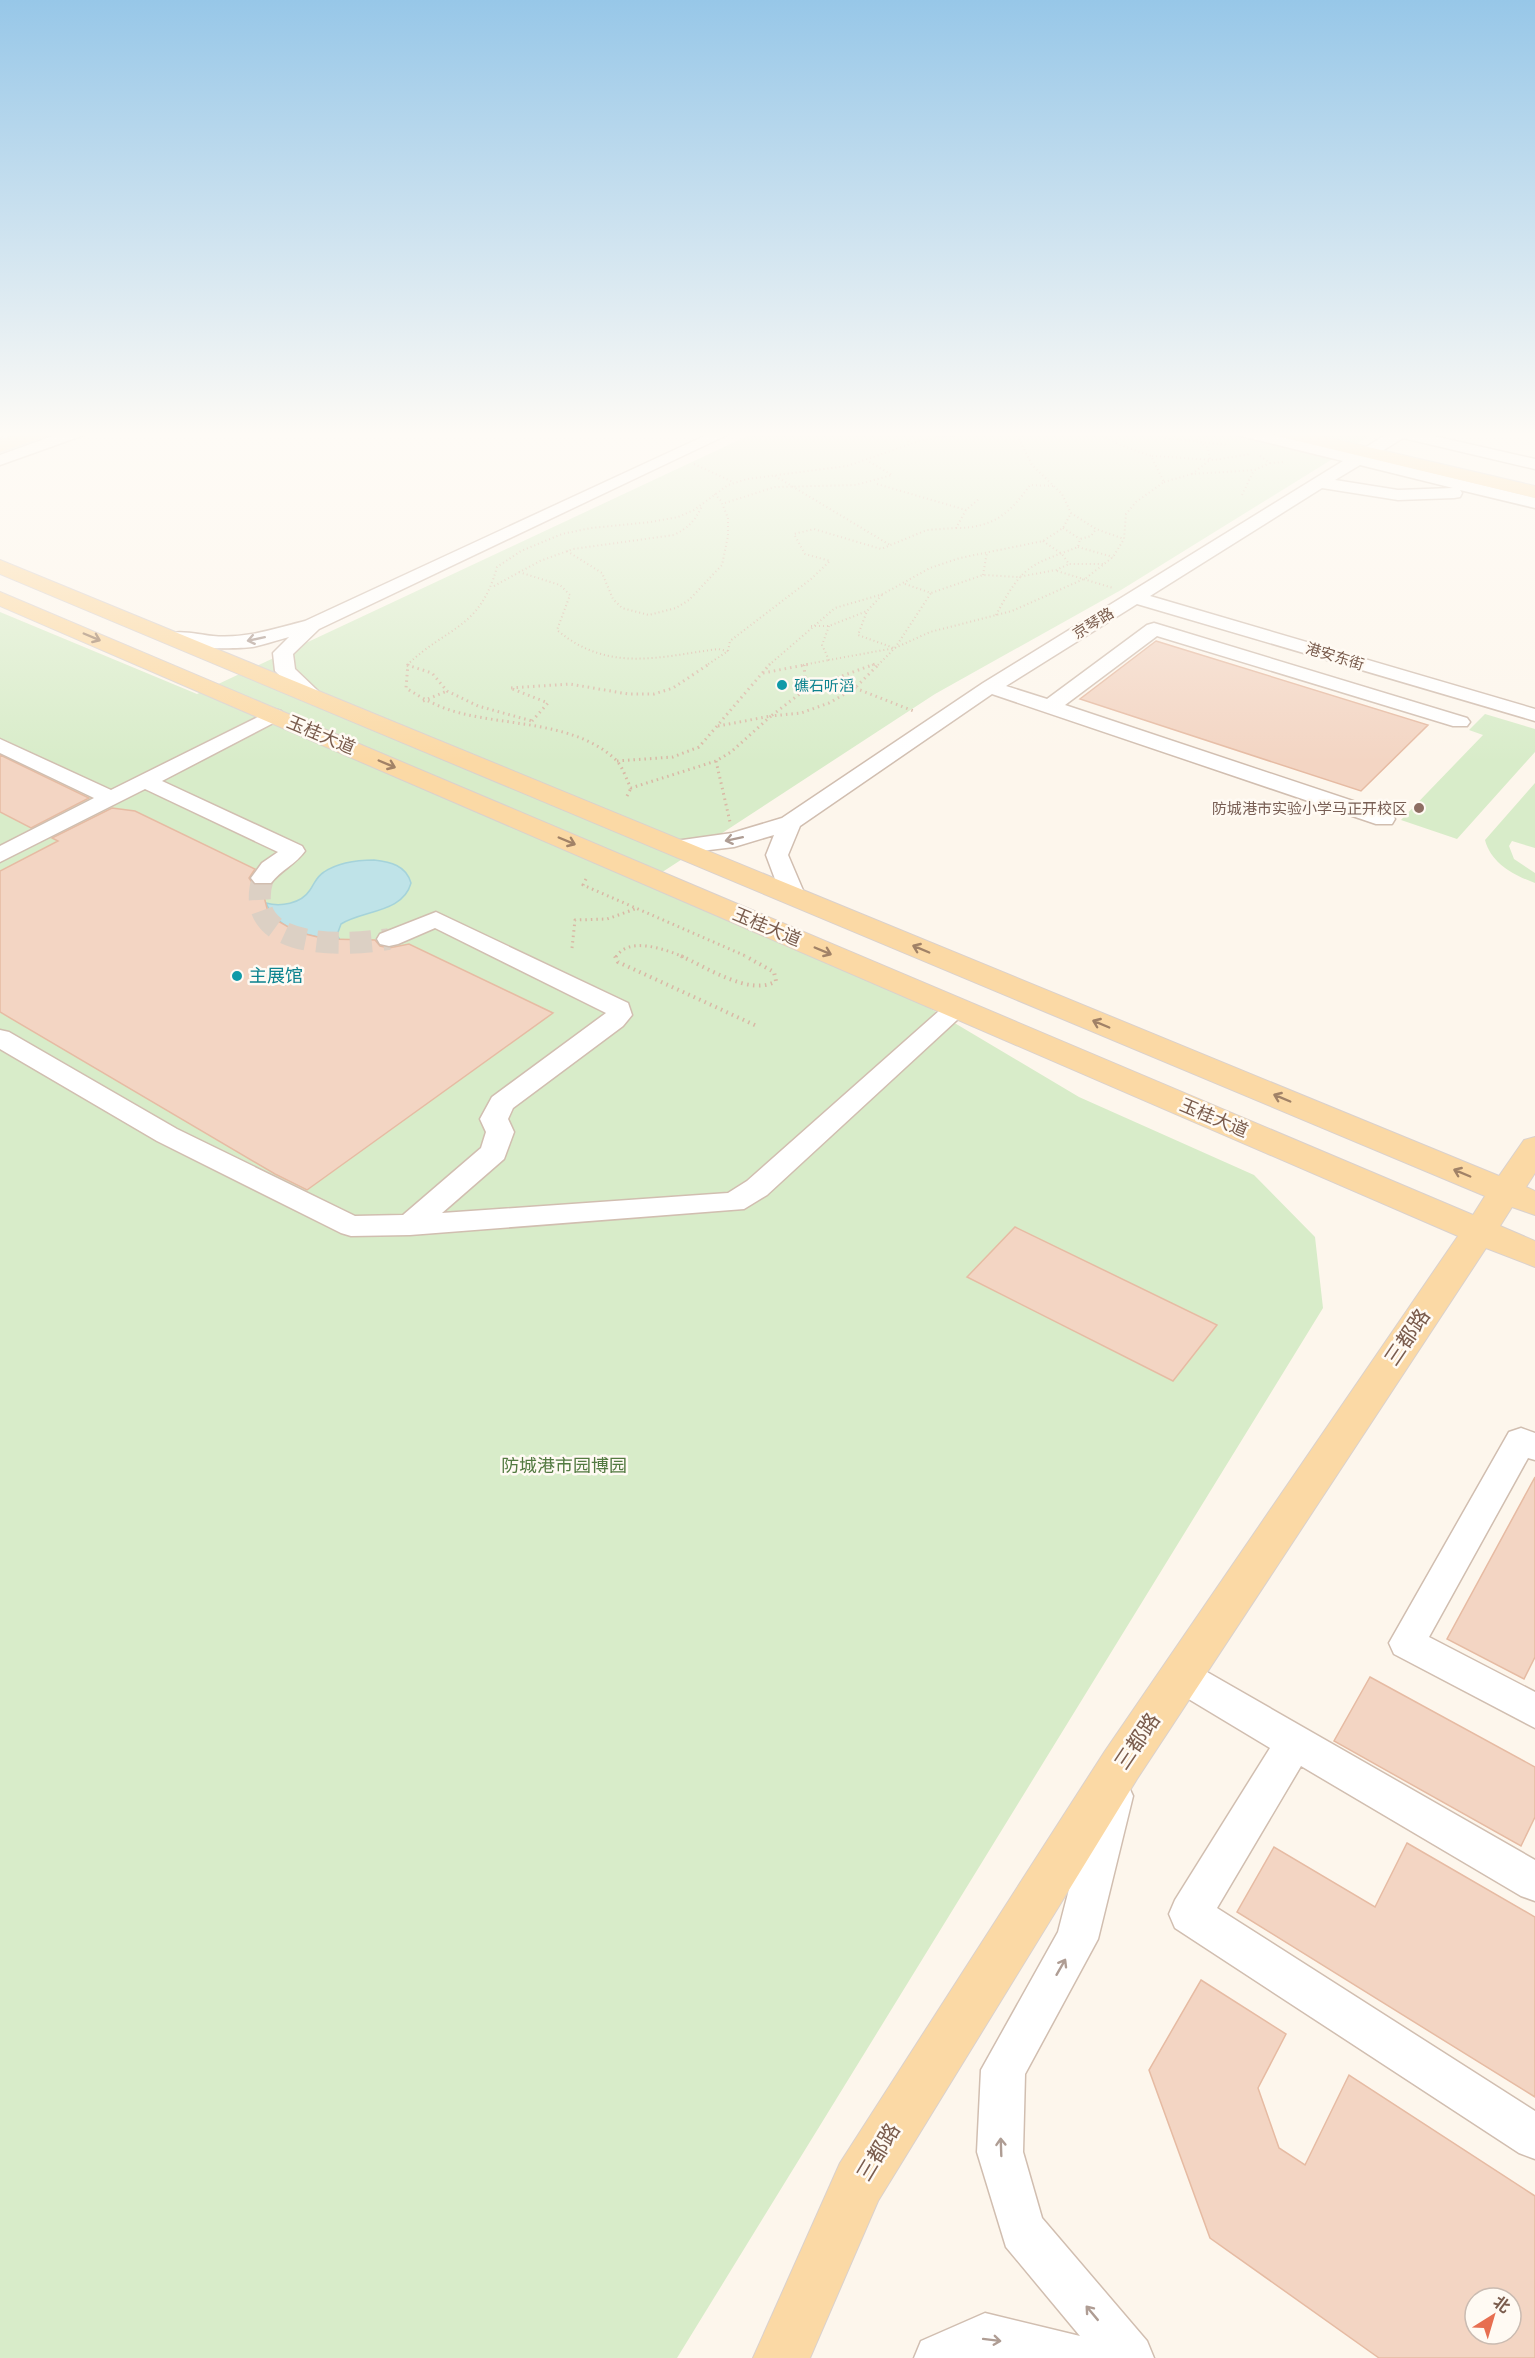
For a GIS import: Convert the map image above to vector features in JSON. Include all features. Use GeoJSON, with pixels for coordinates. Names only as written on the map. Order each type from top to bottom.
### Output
{"type":"FeatureCollection","features":[{"type":"Feature","properties":{"kind":"main road","name":"玉桂大道"},"geometry":{"type":"LineString","coordinates":[[0,566],[1520,1198]]}},
{"type":"Feature","properties":{"kind":"main road","name":"玉桂大道"},"geometry":{"type":"LineString","coordinates":[[0,598],[1535,1255]]}},
{"type":"Feature","properties":{"kind":"main road"},"geometry":{"type":"LineString","coordinates":[[42,616],[80,599]]}},
{"type":"Feature","properties":{"kind":"main road"},"geometry":{"type":"LineString","coordinates":[[274,715],[311,695]]}},
{"type":"Feature","properties":{"kind":"main road"},"geometry":{"type":"LineString","coordinates":[[957,1008],[991,977]]}},
{"type":"Feature","properties":{"kind":"main road","name":"三都路"},"geometry":{"type":"LineString","coordinates":[[781,2358],[859,2182],[1120,1765],[1478,1231],[1520,1198],[1535,1148]]}},
{"type":"Feature","properties":{"kind":"street"},"geometry":{"type":"LineString","coordinates":[[173,638],[227,643],[244,642],[312,625],[490,542]]}},
{"type":"Feature","properties":{"kind":"street","name":"京琴路"},"geometry":{"type":"LineString","coordinates":[[676,846],[734,840],[790,823],[990,687],[1223,542]]}},
{"type":"Feature","properties":{"kind":"street","name":"港安东街"},"geometry":{"type":"LineString","coordinates":[[1134,597],[1532,710]]}},
{"type":"Feature","properties":{"kind":"street"},"geometry":{"type":"LineString","coordinates":[[311,695],[285,670],[283,652],[312,625]]}},
{"type":"Feature","properties":{"kind":"street"},"geometry":{"type":"LineString","coordinates":[[1050,707],[1154,629],[1460,722]]}},
{"type":"Feature","properties":{"kind":"street"},"geometry":{"type":"LineString","coordinates":[[990,687],[1384,819]]}},
{"type":"Feature","properties":{"kind":"street"},"geometry":{"type":"LineString","coordinates":[[0,855],[274,715]]}},
{"type":"Feature","properties":{"kind":"street"},"geometry":{"type":"LineString","coordinates":[[0,745],[111,798]]}},
{"type":"Feature","properties":{"kind":"street"},"geometry":{"type":"LineString","coordinates":[[145,781],[294,851],[270,868],[263,878]]}},
{"type":"Feature","properties":{"kind":"street"},"geometry":{"type":"LineString","coordinates":[[790,823],[777,855],[793,895]]}},
{"type":"Feature","properties":{"kind":"street"},"geometry":{"type":"LineString","coordinates":[[389,939],[436,919],[619,1008],[619,1015],[614,1020],[502,1103],[494,1119],[500,1132],[494,1152],[410,1225]]}},
{"type":"Feature","properties":{"kind":"street"},"geometry":{"type":"LineString","coordinates":[[0,1038],[167,1135],[351,1226],[410,1225],[734,1202],[757,1188],[957,1008]]}},
{"type":"Feature","properties":{"kind":"street"},"geometry":{"type":"LineString","coordinates":[[1535,1447],[1521,1441],[1407,1643],[1535,1711]]}},
{"type":"Feature","properties":{"kind":"street"},"geometry":{"type":"LineString","coordinates":[[1180,1676],[1535,1882]]}},
{"type":"Feature","properties":{"kind":"street"},"geometry":{"type":"LineString","coordinates":[[1294,1742],[1190,1914],[1535,2137]]}},
{"type":"Feature","properties":{"kind":"street"},"geometry":{"type":"LineString","coordinates":[[1120,1765],[1077,1939],[1003,2070],[1000,2152],[1022,2231],[1130,2358]]}},
{"type":"Feature","properties":{"kind":"street"},"geometry":{"type":"LineString","coordinates":[[938,2358],[985,2337],[1074,2358]]}},
{"type":"Feature","properties":{"kind":"path"},"geometry":{"type":"LineString","coordinates":[[542,542],[512,555],[496,567],[493,587],[486,602],[468,622],[424,648],[407,665],[406,688],[423,701],[484,720],[528,726],[568,735],[602,749],[617,761],[631,788]]}},
{"type":"Feature","properties":{"kind":"path"},"geometry":{"type":"LineString","coordinates":[[493,587],[519,572],[567,551],[601,543],[642,542]]}},
{"type":"Feature","properties":{"kind":"path"},"geometry":{"type":"LineString","coordinates":[[567,551],[590,562],[601,572],[610,584],[614,601],[624,609],[641,614],[661,614],[685,603],[710,573],[722,565],[727,542]]}},
{"type":"Feature","properties":{"kind":"path"},"geometry":{"type":"LineString","coordinates":[[528,726],[548,703],[510,688],[570,684],[628,694],[654,694],[673,688],[728,651],[730,641],[812,579],[830,561],[805,554],[798,542]]}},
{"type":"Feature","properties":{"kind":"path"},"geometry":{"type":"LineString","coordinates":[[856,542],[881,549],[898,542]]}},
{"type":"Feature","properties":{"kind":"path"},"geometry":{"type":"LineString","coordinates":[[886,542],[891,545]]}},
{"type":"Feature","properties":{"kind":"path"},"geometry":{"type":"LineString","coordinates":[[617,761],[673,757],[699,747],[776,657],[834,608],[883,594],[930,568],[987,552],[1038,542]]}},
{"type":"Feature","properties":{"kind":"path"},"geometry":{"type":"LineString","coordinates":[[1045,542],[1062,554],[1069,564]]}},
{"type":"Feature","properties":{"kind":"path"},"geometry":{"type":"LineString","coordinates":[[1078,547],[1079,542]]}},
{"type":"Feature","properties":{"kind":"path"},"geometry":{"type":"LineString","coordinates":[[763,673],[895,648],[930,632],[996,615],[1058,593],[1086,578],[1113,557],[1122,542]]}},
{"type":"Feature","properties":{"kind":"path"},"geometry":{"type":"LineString","coordinates":[[996,615],[1018,577],[1043,558],[1062,554],[1078,547],[1113,557]]}},
{"type":"Feature","properties":{"kind":"path"},"geometry":{"type":"LineString","coordinates":[[983,575],[987,552]]}},
{"type":"Feature","properties":{"kind":"path"},"geometry":{"type":"LineString","coordinates":[[904,584],[931,593],[983,575],[1018,577],[1056,570],[1069,564],[1104,564]]}},
{"type":"Feature","properties":{"kind":"path"},"geometry":{"type":"LineString","coordinates":[[1056,570],[1086,578],[1134,597]]}},
{"type":"Feature","properties":{"kind":"path"},"geometry":{"type":"LineString","coordinates":[[519,572],[560,585],[570,595],[557,630],[579,647],[597,654],[632,660],[718,649],[728,651]]}},
{"type":"Feature","properties":{"kind":"path"},"geometry":{"type":"LineString","coordinates":[[717,726],[801,713],[830,703],[855,688],[877,663],[895,648],[931,593]]}},
{"type":"Feature","properties":{"kind":"path"},"geometry":{"type":"LineString","coordinates":[[883,594],[867,611],[858,635],[895,648]]}},
{"type":"Feature","properties":{"kind":"path"},"geometry":{"type":"LineString","coordinates":[[811,626],[829,626],[867,611]]}},
{"type":"Feature","properties":{"kind":"path"},"geometry":{"type":"LineString","coordinates":[[829,626],[822,645],[829,660]]}},
{"type":"Feature","properties":{"kind":"path"},"geometry":{"type":"LineString","coordinates":[[627,796],[631,788],[716,761],[731,752],[771,716],[806,689],[877,663]]}},
{"type":"Feature","properties":{"kind":"path"},"geometry":{"type":"LineString","coordinates":[[407,665],[432,673],[447,691],[478,706],[532,722]]}},
{"type":"Feature","properties":{"kind":"path"},"geometry":{"type":"LineString","coordinates":[[804,665],[806,689]]}},
{"type":"Feature","properties":{"kind":"path"},"geometry":{"type":"LineString","coordinates":[[855,688],[941,721]]}},
{"type":"Feature","properties":{"kind":"path"},"geometry":{"type":"LineString","coordinates":[[423,701],[447,691]]}},
{"type":"Feature","properties":{"kind":"path"},"geometry":{"type":"LineString","coordinates":[[716,761],[734,840]]}},
{"type":"Feature","properties":{"kind":"path"},"geometry":{"type":"LineString","coordinates":[[586,879],[583,885],[761,963],[774,972],[776,981],[767,987],[752,987],[662,948],[645,944],[632,944],[620,948],[615,956],[618,962],[759,1026]]}},
{"type":"Feature","properties":{"kind":"path"},"geometry":{"type":"LineString","coordinates":[[572,948],[575,920],[598,921],[623,917],[638,908]]}},
{"type":"Feature","properties":{"kind":"green space","name":"防城港市园博园"},"geometry":{"type":"Polygon","coordinates":[[[521,542],[1198,542],[1121,590],[935,694],[644,884],[926,1006],[1079,1097],[1254,1175],[1315,1237],[1323,1308],[677,2358],[0,2358],[0,612],[197,694],[521,542]]]}},
{"type":"Feature","properties":{"kind":"green space"},"geometry":{"type":"Polygon","coordinates":[[[1485,714],[1535,729],[1535,752],[1457,839],[1401,820],[1483,735],[1469,730],[1485,714]]]}},
{"type":"Feature","properties":{"kind":"green space"},"geometry":{"type":"Polygon","coordinates":[[[1535,783],[1535,848],[1512,841],[1509,846],[1514,859],[1535,873],[1535,883],[1519,876],[1498,862],[1485,840],[1535,783]]]}},
{"type":"Feature","properties":{"kind":"water"},"geometry":{"type":"Polygon","coordinates":[[[374,860],[391,863],[405,872],[411,883],[407,893],[391,905],[341,924],[337,935],[340,940],[307,935],[287,927],[272,913],[266,903],[278,905],[296,901],[306,895],[324,872],[348,862],[374,860]]]}},
{"type":"Feature","properties":{"kind":"building"},"geometry":{"type":"Polygon","coordinates":[[[1156,641],[1428,725],[1361,791],[1080,699],[1156,641]]]}},
{"type":"Feature","properties":{"kind":"building"},"geometry":{"type":"Polygon","coordinates":[[[0,755],[89,798],[31,828],[0,812],[0,755]]]}},
{"type":"Feature","properties":{"kind":"building","name":"主展馆"},"geometry":{"type":"Polygon","coordinates":[[[112,808],[135,811],[255,869],[249,878],[253,884],[261,885],[268,912],[276,920],[297,932],[326,939],[375,940],[380,946],[389,948],[409,944],[553,1013],[307,1190],[275,1174],[0,1012],[0,871],[58,841],[52,838],[112,808]]]}},
{"type":"Feature","properties":{"kind":"building"},"geometry":{"type":"Polygon","coordinates":[[[1015,1227],[1217,1325],[1173,1381],[967,1277],[1015,1227]]]}},
{"type":"Feature","properties":{"kind":"building"},"geometry":{"type":"Polygon","coordinates":[[[1535,1477],[1535,1657],[1524,1679],[1447,1639],[1535,1477]]]}},
{"type":"Feature","properties":{"kind":"building"},"geometry":{"type":"Polygon","coordinates":[[[1370,1677],[1535,1767],[1535,1817],[1521,1846],[1334,1741],[1370,1677]]]}},
{"type":"Feature","properties":{"kind":"building"},"geometry":{"type":"Polygon","coordinates":[[[1407,1843],[1535,1917],[1535,2097],[1237,1912],[1274,1847],[1375,1907],[1407,1843]]]}},
{"type":"Feature","properties":{"kind":"building"},"geometry":{"type":"Polygon","coordinates":[[[1201,1980],[1286,2034],[1258,2088],[1279,2148],[1305,2165],[1349,2075],[1535,2196],[1535,2358],[1379,2358],[1210,2238],[1149,2070],[1201,1980]]]}},
{"type":"Feature","properties":{"kind":"tunnel"},"geometry":{"type":"LineString","coordinates":[[263,878],[260,902],[267,919],[281,931],[301,939],[324,942],[348,943],[389,939]]}},
{"type":"Feature","properties":{"kind":"place","name":"礁石听滔"},"geometry":{"type":"Point","coordinates":[782,685]}},
{"type":"Feature","properties":{"kind":"place","name":"防城港市实验小学马正开校区"},"geometry":{"type":"Point","coordinates":[1419,808]}},
{"type":"Feature","properties":{"kind":"place","name":"主展馆"},"geometry":{"type":"Point","coordinates":[237,976]}}]}
